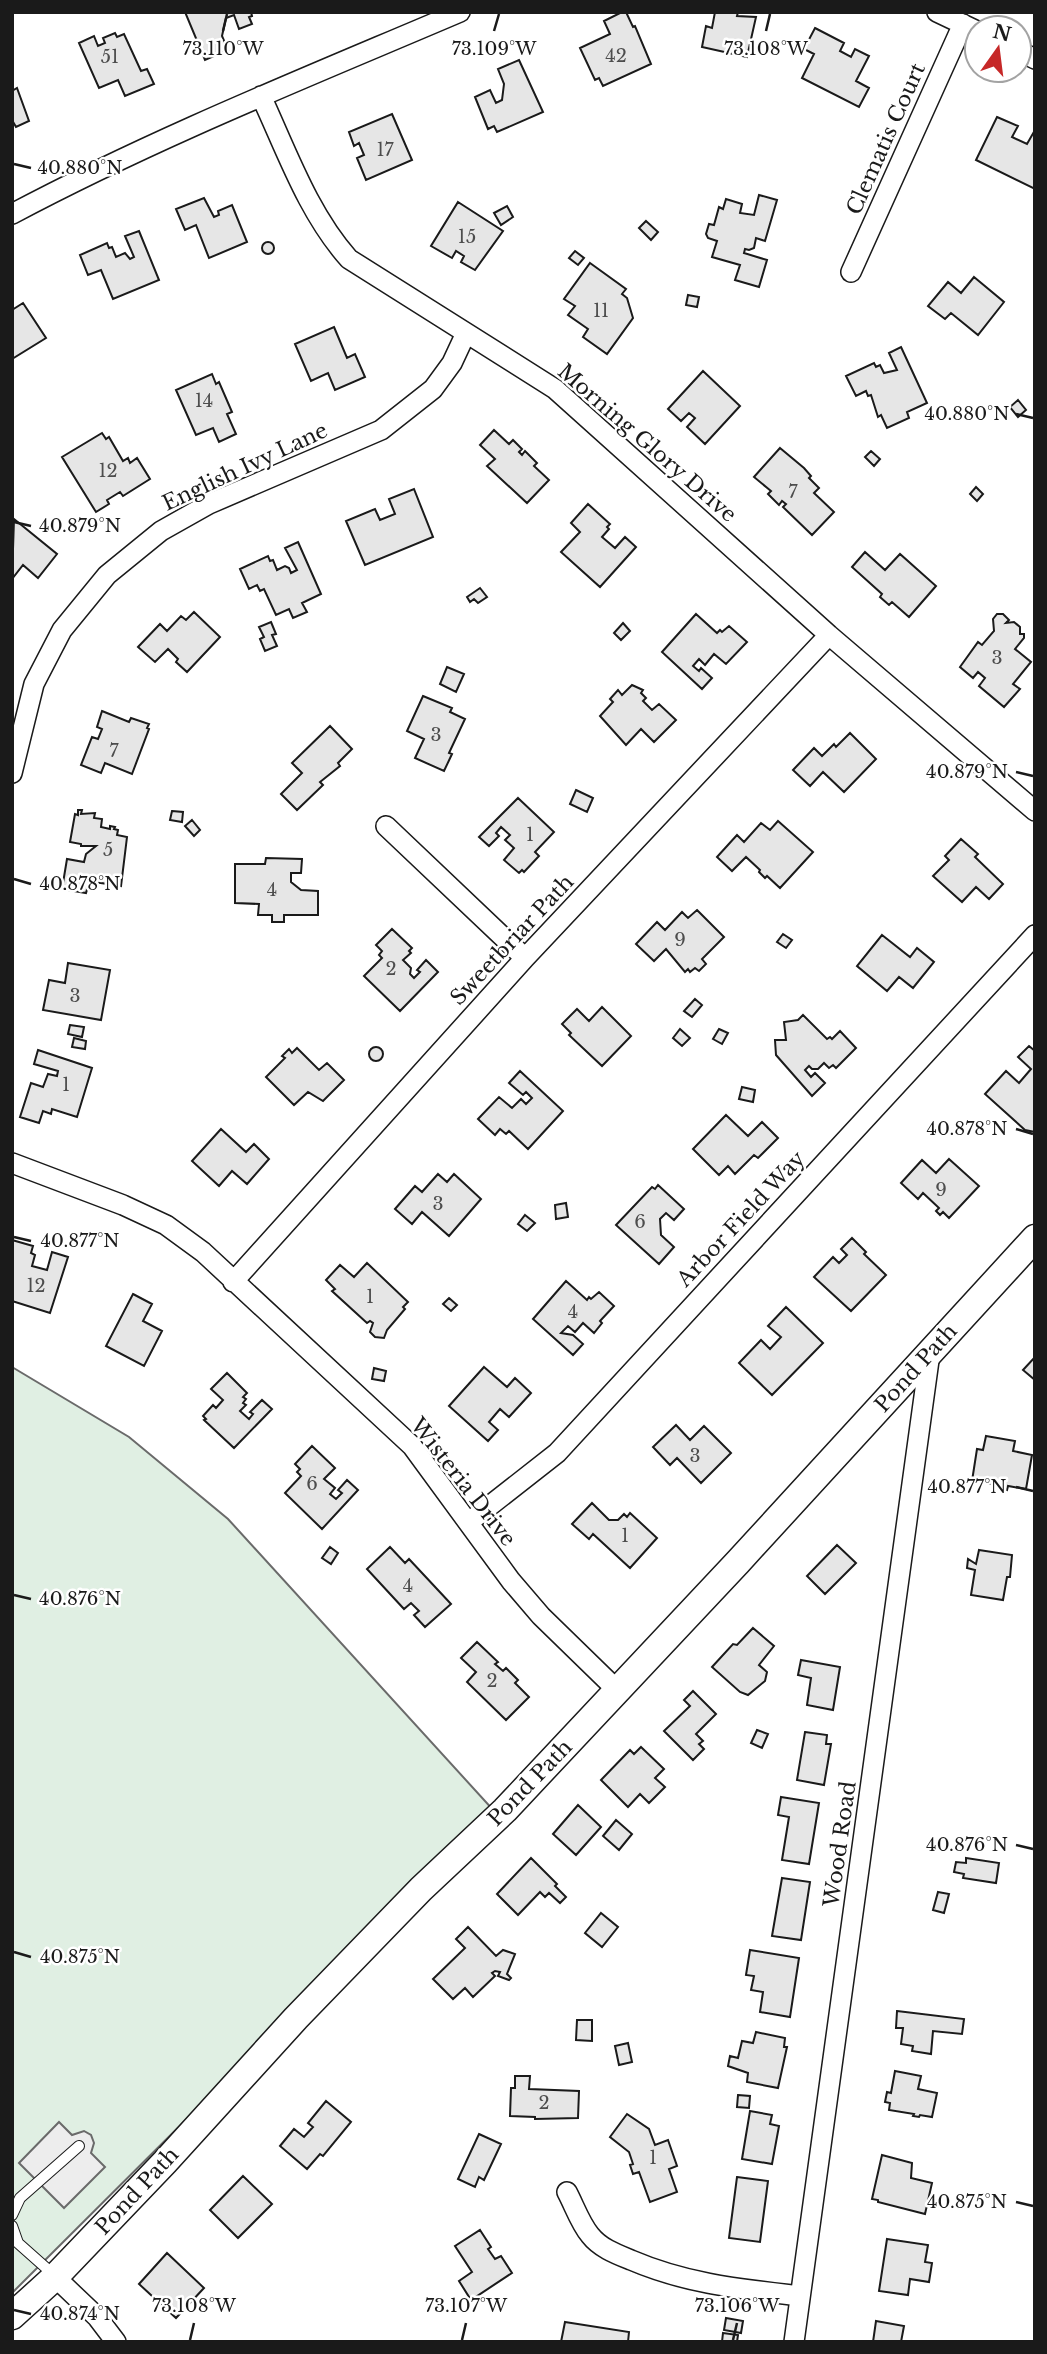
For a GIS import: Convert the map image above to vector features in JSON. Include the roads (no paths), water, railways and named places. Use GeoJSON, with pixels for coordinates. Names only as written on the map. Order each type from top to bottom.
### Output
{"type":"FeatureCollection","features":[{"type":"Feature","properties":{"kind":"street"},"geometry":{"type":"LineString","coordinates":[[12,214],[51,193],[261,96],[460,12]]}},
{"type":"Feature","properties":{"kind":"street"},"geometry":{"type":"LineString","coordinates":[[937,12],[963,25]]}},
{"type":"Feature","properties":{"kind":"street","name":"Clematis Court"},"geometry":{"type":"LineString","coordinates":[[851,272],[963,42]]}},
{"type":"Feature","properties":{"kind":"street","name":"Morning Glory Drive"},"geometry":{"type":"LineString","coordinates":[[261,96],[315,213],[330,237],[349,259],[555,389],[830,635],[1035,811]]}},
{"type":"Feature","properties":{"kind":"street","name":"English Ivy Lane"},"geometry":{"type":"LineString","coordinates":[[12,773],[34,684],[62,630],[107,575],[161,531],[209,504],[381,430],[433,389],[452,363],[466,333]]}},
{"type":"Feature","properties":{"kind":"street","name":"Sweetbriar Path"},"geometry":{"type":"LineString","coordinates":[[233,1282],[525,958],[830,635]]}},
{"type":"Feature","properties":{"kind":"street"},"geometry":{"type":"LineString","coordinates":[[386,826],[525,958]]}},
{"type":"Feature","properties":{"kind":"street","name":"Arbor Field Way"},"geometry":{"type":"LineString","coordinates":[[469,1522],[557,1452],[1035,935]]}},
{"type":"Feature","properties":{"kind":"street","name":"Wisteria Drive"},"geometry":{"type":"LineString","coordinates":[[12,1163],[82,1188],[166,1225],[203,1252],[412,1446],[510,1581],[618,1691]]}},
{"type":"Feature","properties":{"kind":"street","name":"Pond Path"},"geometry":{"type":"LineString","coordinates":[[12,2316],[55,2277],[165,2162],[296,2018],[421,1889],[505,1811],[1035,1238]]}},
{"type":"Feature","properties":{"kind":"street","name":"Wood Road"},"geometry":{"type":"LineString","coordinates":[[794,2342],[930,1353]]}},
{"type":"Feature","properties":{"kind":"street"},"geometry":{"type":"LineString","coordinates":[[567,2192],[588,2234],[599,2245],[612,2252],[682,2279],[719,2287],[800,2296]]}},
{"type":"Feature","properties":{"kind":"street"},"geometry":{"type":"LineString","coordinates":[[55,2277],[97,2317],[116,2342]]}},
{"type":"Feature","properties":{"kind":"lane"},"geometry":{"type":"LineString","coordinates":[[12,2215],[20,2199],[79,2146]]}},
{"type":"Feature","properties":{"kind":"lane"},"geometry":{"type":"LineString","coordinates":[[12,2226],[18,2244],[55,2277]]}}]}
